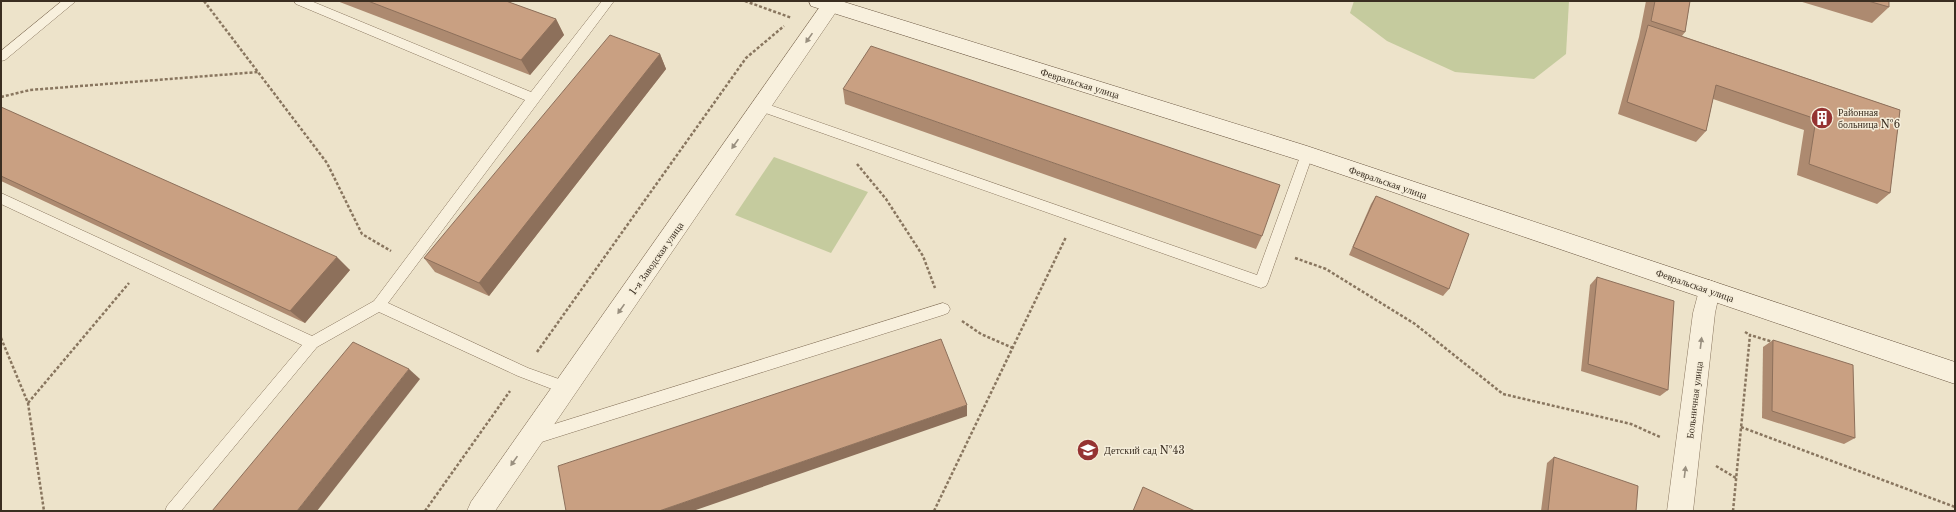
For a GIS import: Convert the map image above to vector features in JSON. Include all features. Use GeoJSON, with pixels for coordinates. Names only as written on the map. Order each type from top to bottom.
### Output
{"type":"FeatureCollection","features":[{"type":"Feature","properties":{"kind":"main road","name":"1-я Заводская улица"},"geometry":{"type":"LineString","coordinates":[[480,511],[761,107],[828,3]]}},
{"type":"Feature","properties":{"kind":"main road","name":"Февральская улица"},"geometry":{"type":"LineString","coordinates":[[828,3],[1307,154],[1955,373]]}},
{"type":"Feature","properties":{"kind":"main road","name":"Больничная улица"},"geometry":{"type":"LineString","coordinates":[[1680,511],[1704,313],[1709,290]]}},
{"type":"Feature","properties":{"kind":"lane"},"geometry":{"type":"LineString","coordinates":[[1,57],[70,1]]}},
{"type":"Feature","properties":{"kind":"lane"},"geometry":{"type":"LineString","coordinates":[[300,1],[534,98]]}},
{"type":"Feature","properties":{"kind":"lane"},"geometry":{"type":"LineString","coordinates":[[172,511],[312,343],[379,304],[608,1]]}},
{"type":"Feature","properties":{"kind":"lane"},"geometry":{"type":"LineString","coordinates":[[761,107],[1261,282],[1307,154]]}},
{"type":"Feature","properties":{"kind":"lane"},"geometry":{"type":"LineString","coordinates":[[1,198],[312,343]]}},
{"type":"Feature","properties":{"kind":"lane"},"geometry":{"type":"LineString","coordinates":[[379,304],[523,372],[565,388]]}},
{"type":"Feature","properties":{"kind":"lane"},"geometry":{"type":"LineString","coordinates":[[530,438],[943,309]]}},
{"type":"Feature","properties":{"kind":"path"},"geometry":{"type":"LineString","coordinates":[[204,1],[327,163],[362,234],[393,252]]}},
{"type":"Feature","properties":{"kind":"path"},"geometry":{"type":"LineString","coordinates":[[425,511],[746,58],[792,19],[745,1]]}},
{"type":"Feature","properties":{"kind":"path"},"geometry":{"type":"LineString","coordinates":[[1,97],[30,90],[258,72]]}},
{"type":"Feature","properties":{"kind":"path"},"geometry":{"type":"LineString","coordinates":[[823,129],[858,164],[886,198],[922,256],[943,309],[981,334],[1013,348]]}},
{"type":"Feature","properties":{"kind":"path"},"geometry":{"type":"LineString","coordinates":[[934,511],[1076,217]]}},
{"type":"Feature","properties":{"kind":"path"},"geometry":{"type":"LineString","coordinates":[[1273,250],[1326,269],[1415,324],[1503,394],[1631,424]]}},
{"type":"Feature","properties":{"kind":"path"},"geometry":{"type":"LineString","coordinates":[[28,403],[144,265]]}},
{"type":"Feature","properties":{"kind":"path"},"geometry":{"type":"LineString","coordinates":[[1733,511],[1750,335],[1780,344]]}},
{"type":"Feature","properties":{"kind":"path"},"geometry":{"type":"LineString","coordinates":[[1,338],[28,403],[44,511]]}},
{"type":"Feature","properties":{"kind":"path"},"geometry":{"type":"LineString","coordinates":[[1741,427],[1953,506],[1951,511]]}},
{"type":"Feature","properties":{"kind":"green space"},"geometry":{"type":"Polygon","coordinates":[[[1354,1],[1569,1],[1566,54],[1534,79],[1455,72],[1387,41],[1350,13],[1354,1]]]}},
{"type":"Feature","properties":{"kind":"green space"},"geometry":{"type":"Polygon","coordinates":[[[774,157],[868,192],[831,253],[735,215],[774,157]]]}},
{"type":"Feature","properties":{"kind":"building"},"geometry":{"type":"Polygon","coordinates":[[[368,1],[506,1],[556,19],[521,60],[368,1]]]}},
{"type":"Feature","properties":{"kind":"building"},"geometry":{"type":"Polygon","coordinates":[[[1655,1],[1690,1],[1685,32],[1651,21],[1655,1]]]}},
{"type":"Feature","properties":{"kind":"building"},"geometry":{"type":"Polygon","coordinates":[[[1868,1],[1889,1],[1889,7],[1868,1]]]}},
{"type":"Feature","properties":{"kind":"building","name":"Районная больница №6"},"geometry":{"type":"Polygon","coordinates":[[[1648,25],[1900,110],[1890,193],[1809,164],[1816,119],[1716,85],[1706,131],[1627,102],[1648,25]]]}},
{"type":"Feature","properties":{"kind":"building"},"geometry":{"type":"Polygon","coordinates":[[[610,35],[660,54],[479,283],[424,258],[610,35]]]}},
{"type":"Feature","properties":{"kind":"building"},"geometry":{"type":"Polygon","coordinates":[[[871,46],[1280,185],[1262,236],[843,89],[871,46]]]}},
{"type":"Feature","properties":{"kind":"building"},"geometry":{"type":"Polygon","coordinates":[[[1,107],[337,257],[290,311],[1,176],[1,107]]]}},
{"type":"Feature","properties":{"kind":"building"},"geometry":{"type":"Polygon","coordinates":[[[1376,196],[1469,234],[1449,289],[1353,247],[1376,196]]]}},
{"type":"Feature","properties":{"kind":"building"},"geometry":{"type":"Polygon","coordinates":[[[1597,277],[1674,301],[1668,390],[1588,364],[1597,277]]]}},
{"type":"Feature","properties":{"kind":"building"},"geometry":{"type":"Polygon","coordinates":[[[941,339],[967,405],[659,511],[566,511],[558,466],[941,339]]]}},
{"type":"Feature","properties":{"kind":"building"},"geometry":{"type":"Polygon","coordinates":[[[1773,340],[1853,365],[1855,438],[1772,411],[1773,340]]]}},
{"type":"Feature","properties":{"kind":"building"},"geometry":{"type":"Polygon","coordinates":[[[353,342],[409,369],[297,511],[212,511],[353,342]]]}},
{"type":"Feature","properties":{"kind":"building"},"geometry":{"type":"Polygon","coordinates":[[[1554,457],[1638,486],[1636,511],[1548,511],[1554,457]]]}},
{"type":"Feature","properties":{"kind":"building"},"geometry":{"type":"Polygon","coordinates":[[[1143,487],[1195,511],[1133,511],[1143,487]]]}},
{"type":"Feature","properties":{"kind":"place","name":"Районная больница №6"},"geometry":{"type":"Point","coordinates":[1822,118]}},
{"type":"Feature","properties":{"kind":"place","name":"Детский сад №43"},"geometry":{"type":"Point","coordinates":[1088,450]}}]}
